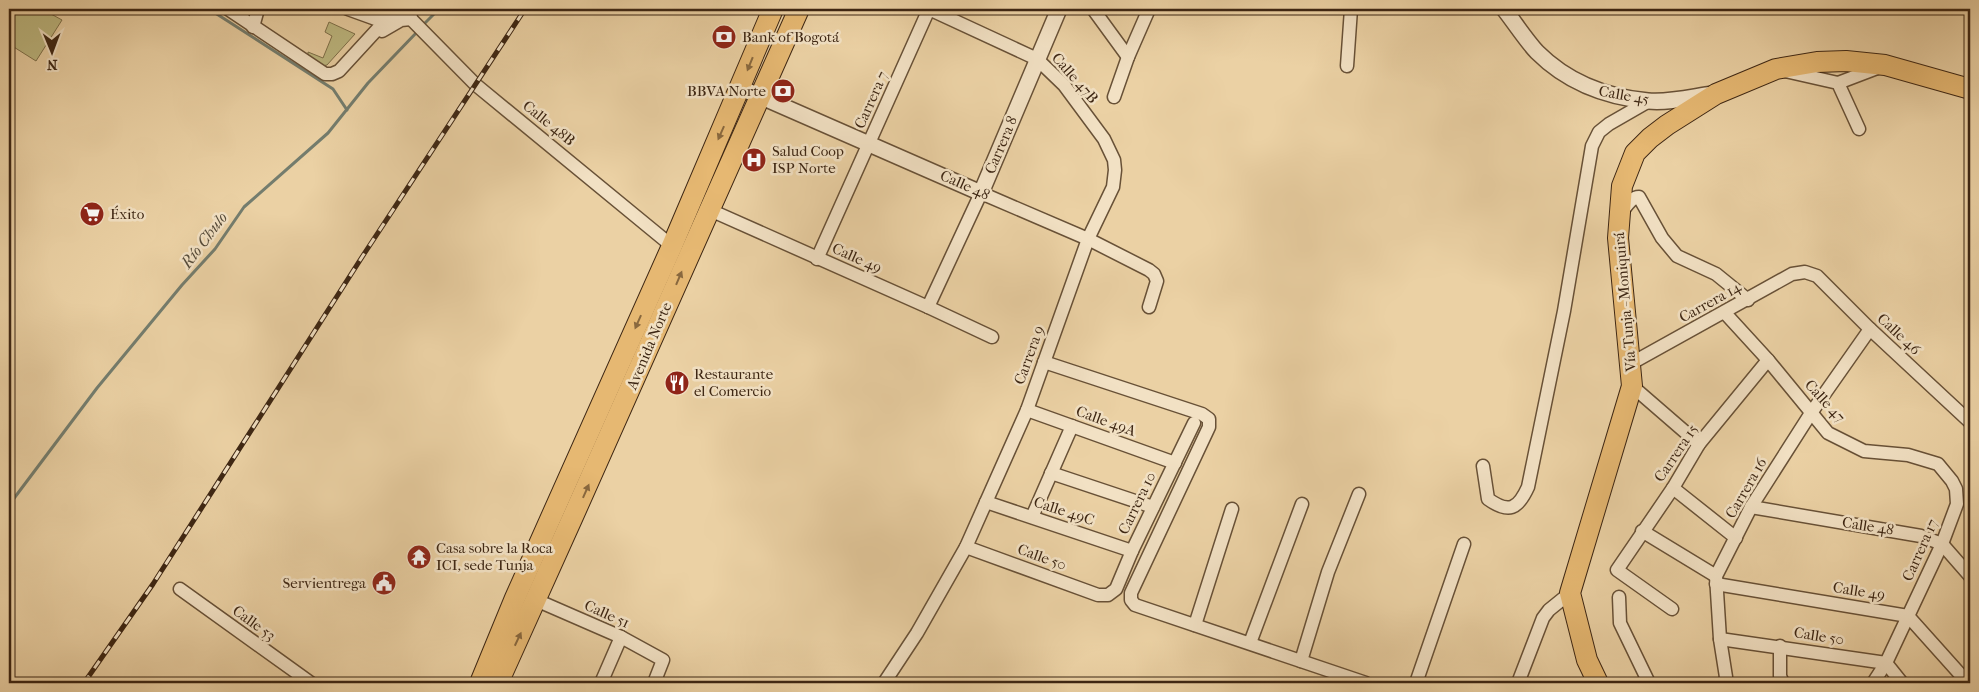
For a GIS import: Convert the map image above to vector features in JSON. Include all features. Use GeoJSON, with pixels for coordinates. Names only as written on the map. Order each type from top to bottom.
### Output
{"type":"FeatureCollection","features":[{"type":"Feature","properties":{"kind":"main road","name":"Avenida Norte"},"geometry":{"type":"LineString","coordinates":[[494,683],[515,598],[672,246],[741,88],[773,9]]}},
{"type":"Feature","properties":{"kind":"main road","name":"Avenida Norte"},"geometry":{"type":"LineString","coordinates":[[494,683],[536,600],[799,9]]}},
{"type":"Feature","properties":{"kind":"main road","name":"Vía Tunja - Moniquirá"},"geometry":{"type":"LineString","coordinates":[[1570,593],[1632,386],[1618,238],[1622,186],[1636,153],[1650,138],[1667,125],[1716,94],[1776,69],[1817,62],[1846,61],[1885,65],[1970,89]]}},
{"type":"Feature","properties":{"kind":"main road"},"geometry":{"type":"LineString","coordinates":[[1570,593],[1587,660],[1598,683]]}},
{"type":"Feature","properties":{"kind":"street"},"geometry":{"type":"LineString","coordinates":[[228,9],[325,74],[332,74],[340,70],[396,9]]}},
{"type":"Feature","properties":{"kind":"street"},"geometry":{"type":"LineString","coordinates":[[253,26],[258,9]]}},
{"type":"Feature","properties":{"kind":"street"},"geometry":{"type":"LineString","coordinates":[[348,9],[384,22]]}},
{"type":"Feature","properties":{"kind":"street","name":"Calle 47B"},"geometry":{"type":"LineString","coordinates":[[929,9],[1037,59],[1064,85],[1104,139],[1114,160],[1115,170]]}},
{"type":"Feature","properties":{"kind":"street","name":"Carrera 7"},"geometry":{"type":"LineString","coordinates":[[817,259],[929,9]]}},
{"type":"Feature","properties":{"kind":"street","name":"Carrera 8"},"geometry":{"type":"LineString","coordinates":[[928,307],[981,193],[1059,9]]}},
{"type":"Feature","properties":{"kind":"street"},"geometry":{"type":"LineString","coordinates":[[1093,9],[1128,57]]}},
{"type":"Feature","properties":{"kind":"street"},"geometry":{"type":"LineString","coordinates":[[1114,97],[1128,57],[1149,9]]}},
{"type":"Feature","properties":{"kind":"street"},"geometry":{"type":"LineString","coordinates":[[1347,66],[1351,9]]}},
{"type":"Feature","properties":{"kind":"street","name":"Calle 45"},"geometry":{"type":"LineString","coordinates":[[1504,9],[1537,52],[1563,73],[1587,87],[1609,95],[1649,101],[1674,100],[1716,94]]}},
{"type":"Feature","properties":{"kind":"street","name":"Calle 48B"},"geometry":{"type":"LineString","coordinates":[[340,70],[356,59],[383,30],[411,14],[476,85],[672,246]]}},
{"type":"Feature","properties":{"kind":"street"},"geometry":{"type":"LineString","coordinates":[[1776,69],[1838,83],[1885,65]]}},
{"type":"Feature","properties":{"kind":"street"},"geometry":{"type":"LineString","coordinates":[[1838,83],[1859,129]]}},
{"type":"Feature","properties":{"kind":"street","name":"Calle 48"},"geometry":{"type":"LineString","coordinates":[[741,88],[1088,239],[1149,270],[1157,280],[1149,306]]}},
{"type":"Feature","properties":{"kind":"street"},"geometry":{"type":"LineString","coordinates":[[1483,466],[1488,499],[1498,507],[1508,508],[1517,506],[1528,487],[1564,311],[1592,146],[1599,132],[1604,128],[1649,101]]}},
{"type":"Feature","properties":{"kind":"street","name":"Carrera 9"},"geometry":{"type":"LineString","coordinates":[[884,683],[918,633],[966,547],[1027,410],[1088,239],[1113,187],[1115,170]]}},
{"type":"Feature","properties":{"kind":"street"},"geometry":{"type":"LineString","coordinates":[[1620,214],[1630,201],[1635,197],[1639,197],[1662,238],[1677,256],[1716,274],[1748,300]]}},
{"type":"Feature","properties":{"kind":"street","name":"Calle 49"},"geometry":{"type":"LineString","coordinates":[[710,210],[992,337]]}},
{"type":"Feature","properties":{"kind":"street","name":"Carrera 14"},"geometry":{"type":"LineString","coordinates":[[1630,364],[1725,313],[1792,274],[1805,272]]}},
{"type":"Feature","properties":{"kind":"street","name":"Calle 46"},"geometry":{"type":"LineString","coordinates":[[1805,272],[1817,276],[1870,329],[1970,422]]}},
{"type":"Feature","properties":{"kind":"street","name":"Calle 47"},"geometry":{"type":"LineString","coordinates":[[1725,313],[1768,360],[1828,433],[1864,451],[1908,455],[1938,464],[1952,481]]}},
{"type":"Feature","properties":{"kind":"street","name":"Carrera 16"},"geometry":{"type":"LineString","coordinates":[[1716,580],[1751,507],[1811,413],[1870,329]]}},
{"type":"Feature","properties":{"kind":"street","name":"Carrera 15"},"geometry":{"type":"LineString","coordinates":[[1672,609],[1617,570],[1699,444],[1768,360]]}},
{"type":"Feature","properties":{"kind":"street"},"geometry":{"type":"LineString","coordinates":[[1044,362],[1202,414],[1209,419],[1209,427],[1131,593],[1131,600],[1135,604],[1366,683]]}},
{"type":"Feature","properties":{"kind":"street"},"geometry":{"type":"LineString","coordinates":[[1632,386],[1699,444]]}},
{"type":"Feature","properties":{"kind":"street","name":"Calle 49A"},"geometry":{"type":"LineString","coordinates":[[1027,410],[1175,463]]}},
{"type":"Feature","properties":{"kind":"street","name":"Carrera 10"},"geometry":{"type":"LineString","coordinates":[[1108,595],[1116,589],[1132,550],[1194,423]]}},
{"type":"Feature","properties":{"kind":"street"},"geometry":{"type":"LineString","coordinates":[[1032,517],[1072,426]]}},
{"type":"Feature","properties":{"kind":"street"},"geometry":{"type":"LineString","coordinates":[[1051,473],[1153,507]]}},
{"type":"Feature","properties":{"kind":"street","name":"Carrera 17"},"geometry":{"type":"LineString","coordinates":[[1873,683],[1886,663],[1942,544],[1957,504],[1956,489],[1952,481]]}},
{"type":"Feature","properties":{"kind":"street"},"geometry":{"type":"LineString","coordinates":[[1672,488],[1736,538]]}},
{"type":"Feature","properties":{"kind":"street"},"geometry":{"type":"LineString","coordinates":[[1301,661],[1328,572],[1359,494]]}},
{"type":"Feature","properties":{"kind":"street","name":"Calle 49C"},"geometry":{"type":"LineString","coordinates":[[986,502],[1132,550]]}},
{"type":"Feature","properties":{"kind":"street"},"geometry":{"type":"LineString","coordinates":[[1250,644],[1302,504]]}},
{"type":"Feature","properties":{"kind":"street","name":"Calle 48"},"geometry":{"type":"LineString","coordinates":[[1751,507],[1912,533],[1942,544],[1970,576]]}},
{"type":"Feature","properties":{"kind":"street"},"geometry":{"type":"LineString","coordinates":[[1195,625],[1232,509]]}},
{"type":"Feature","properties":{"kind":"street","name":"Calle 49"},"geometry":{"type":"LineString","coordinates":[[1642,531],[1716,580],[1908,616]]}},
{"type":"Feature","properties":{"kind":"street"},"geometry":{"type":"LineString","coordinates":[[1416,683],[1464,544]]}},
{"type":"Feature","properties":{"kind":"street","name":"Calle 50"},"geometry":{"type":"LineString","coordinates":[[966,547],[1098,595],[1108,595]]}},
{"type":"Feature","properties":{"kind":"street"},"geometry":{"type":"LineString","coordinates":[[1716,580],[1720,638],[1726,681]]}},
{"type":"Feature","properties":{"kind":"street","name":"Calle 53"},"geometry":{"type":"LineString","coordinates":[[180,588],[311,683]]}},
{"type":"Feature","properties":{"kind":"street"},"geometry":{"type":"LineString","coordinates":[[1518,683],[1543,618],[1549,610],[1570,593]]}},
{"type":"Feature","properties":{"kind":"street"},"geometry":{"type":"LineString","coordinates":[[1619,597],[1620,623],[1649,683]]}},
{"type":"Feature","properties":{"kind":"street","name":"Calle 51"},"geometry":{"type":"LineString","coordinates":[[536,600],[621,637],[663,660],[654,683]]}},
{"type":"Feature","properties":{"kind":"street"},"geometry":{"type":"LineString","coordinates":[[1908,616],[1968,683]]}},
{"type":"Feature","properties":{"kind":"street"},"geometry":{"type":"LineString","coordinates":[[601,683],[621,637]]}},
{"type":"Feature","properties":{"kind":"street","name":"Calle 50"},"geometry":{"type":"LineString","coordinates":[[1720,638],[1886,663]]}},
{"type":"Feature","properties":{"kind":"street"},"geometry":{"type":"LineString","coordinates":[[1780,646],[1780,676],[1783,683]]}},
{"type":"Feature","properties":{"kind":"street"},"geometry":{"type":"LineString","coordinates":[[1886,663],[1902,683]]}},
{"type":"Feature","properties":{"kind":"shaded area"},"geometry":{"type":"Polygon","coordinates":[[[9,9],[42,9],[62,20],[36,61],[9,44],[9,9]]]}},
{"type":"Feature","properties":{"kind":"shaded area"},"geometry":{"type":"Polygon","coordinates":[[[329,22],[355,34],[327,65],[322,66],[308,55],[308,52],[323,58],[332,36],[325,32],[329,22]]]}},
{"type":"Feature","properties":{"kind":"waterway"},"geometry":{"type":"LineString","coordinates":[[209,9],[333,89],[347,110]]}},
{"type":"Feature","properties":{"kind":"waterway","name":"Río Chulo"},"geometry":{"type":"LineString","coordinates":[[422,26],[439,9]]}},
{"type":"Feature","properties":{"kind":"waterway","name":"Río Chulo"},"geometry":{"type":"LineString","coordinates":[[9,505],[97,388],[182,285],[215,249],[244,207],[328,133],[368,83],[418,31]]}},
{"type":"Feature","properties":{"kind":"railway"},"geometry":{"type":"LineString","coordinates":[[84,683],[153,584],[364,254],[525,9]]}},
{"type":"Feature","properties":{"kind":"place","name":"Bank of Bogotá"},"geometry":{"type":"Point","coordinates":[724,37]}},
{"type":"Feature","properties":{"kind":"place","name":"BBVA Norte"},"geometry":{"type":"Point","coordinates":[783,91]}},
{"type":"Feature","properties":{"kind":"place","name":"Salud Coop ISP Norte"},"geometry":{"type":"Point","coordinates":[754,160]}},
{"type":"Feature","properties":{"kind":"place","name":"Éxito"},"geometry":{"type":"Point","coordinates":[92,214]}},
{"type":"Feature","properties":{"kind":"place","name":"Restaurante el Comercio"},"geometry":{"type":"Point","coordinates":[677,383]}},
{"type":"Feature","properties":{"kind":"place","name":"Casa sobre la Roca ICI, sede Tunja"},"geometry":{"type":"Point","coordinates":[419,557]}},
{"type":"Feature","properties":{"kind":"place","name":"Servientrega"},"geometry":{"type":"Point","coordinates":[384,583]}}]}
